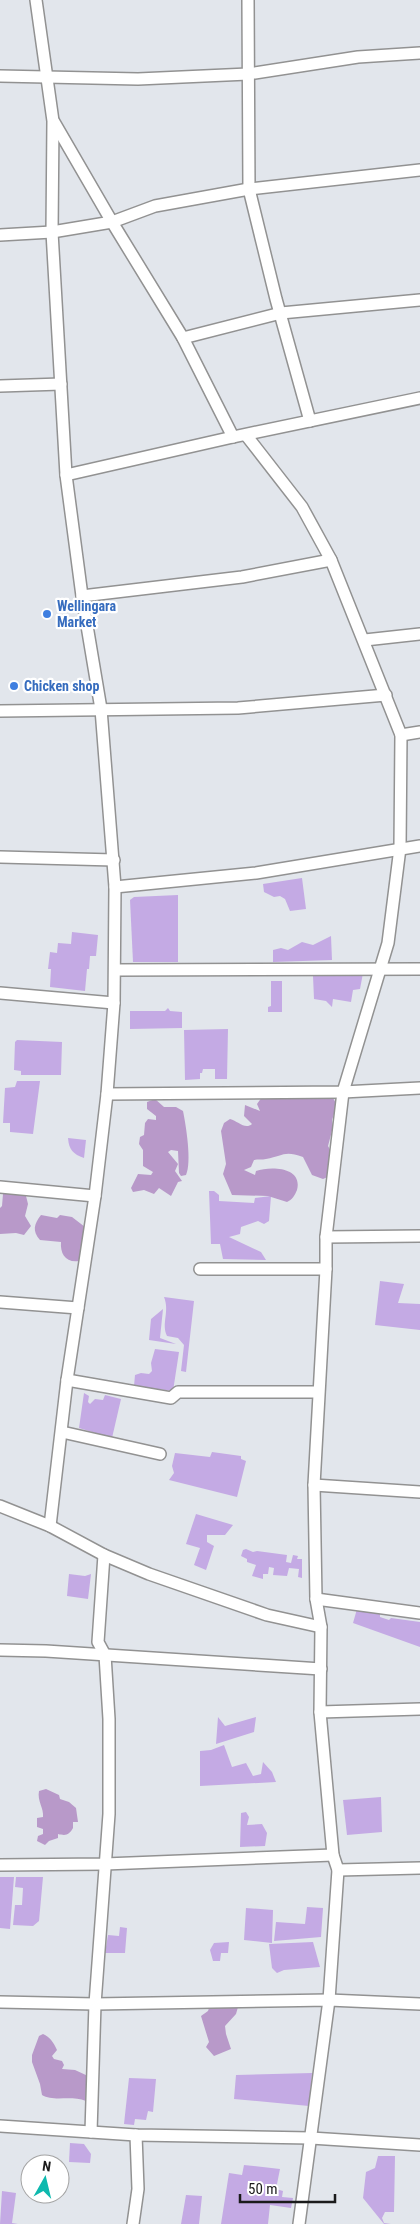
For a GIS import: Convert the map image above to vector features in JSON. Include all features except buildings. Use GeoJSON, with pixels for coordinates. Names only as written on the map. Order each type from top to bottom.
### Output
{"type":"FeatureCollection","features":[{"type":"Feature","properties":{"kind":"street"},"geometry":{"type":"LineString","coordinates":[[36,0],[53,121],[52,232],[66,475],[82,596],[101,709],[115,887],[114,1003],[107,1094],[95,1196],[67,1380],[50,1526]]}},
{"type":"Feature","properties":{"kind":"street"},"geometry":{"type":"LineString","coordinates":[[248,0],[249,189],[310,421]]}},
{"type":"Feature","properties":{"kind":"street"},"geometry":{"type":"LineString","coordinates":[[0,76],[138,79],[248,74],[358,57],[420,53]]}},
{"type":"Feature","properties":{"kind":"street"},"geometry":{"type":"LineString","coordinates":[[53,121],[183,338],[233,437]]}},
{"type":"Feature","properties":{"kind":"street"},"geometry":{"type":"LineString","coordinates":[[0,235],[52,232],[112,222],[155,206],[249,189],[420,170]]}},
{"type":"Feature","properties":{"kind":"street"},"geometry":{"type":"LineString","coordinates":[[183,338],[281,313],[420,300]]}},
{"type":"Feature","properties":{"kind":"street"},"geometry":{"type":"LineString","coordinates":[[0,386],[61,384]]}},
{"type":"Feature","properties":{"kind":"street"},"geometry":{"type":"LineString","coordinates":[[66,475],[233,437],[420,398]]}},
{"type":"Feature","properties":{"kind":"street"},"geometry":{"type":"LineString","coordinates":[[246,435],[302,507],[331,560],[365,640],[401,735],[400,848],[388,944],[379,968],[343,1092],[326,1237],[326,1269],[314,1485],[316,1599],[322,1627],[320,1712],[333,1855],[338,1870],[330,2000],[299,2224]]}},
{"type":"Feature","properties":{"kind":"street"},"geometry":{"type":"LineString","coordinates":[[82,596],[242,577],[331,560]]}},
{"type":"Feature","properties":{"kind":"street"},"geometry":{"type":"LineString","coordinates":[[365,640],[420,634]]}},
{"type":"Feature","properties":{"kind":"street"},"geometry":{"type":"LineString","coordinates":[[0,712],[238,708],[386,695]]}},
{"type":"Feature","properties":{"kind":"street"},"geometry":{"type":"LineString","coordinates":[[401,735],[420,732]]}},
{"type":"Feature","properties":{"kind":"street"},"geometry":{"type":"LineString","coordinates":[[115,887],[256,873],[420,846]]}},
{"type":"Feature","properties":{"kind":"street"},"geometry":{"type":"LineString","coordinates":[[0,857],[114,860]]}},
{"type":"Feature","properties":{"kind":"street"},"geometry":{"type":"LineString","coordinates":[[115,970],[420,969]]}},
{"type":"Feature","properties":{"kind":"street"},"geometry":{"type":"LineString","coordinates":[[0,993],[114,1003]]}},
{"type":"Feature","properties":{"kind":"street"},"geometry":{"type":"LineString","coordinates":[[107,1094],[343,1092],[420,1088]]}},
{"type":"Feature","properties":{"kind":"street"},"geometry":{"type":"LineString","coordinates":[[0,1187],[95,1196]]}},
{"type":"Feature","properties":{"kind":"street"},"geometry":{"type":"LineString","coordinates":[[326,1237],[420,1236]]}},
{"type":"Feature","properties":{"kind":"street"},"geometry":{"type":"LineString","coordinates":[[200,1269],[326,1269]]}},
{"type":"Feature","properties":{"kind":"street"},"geometry":{"type":"LineString","coordinates":[[0,1302],[78,1308]]}},
{"type":"Feature","properties":{"kind":"street"},"geometry":{"type":"LineString","coordinates":[[67,1380],[171,1398],[178,1392],[318,1392]]}},
{"type":"Feature","properties":{"kind":"street"},"geometry":{"type":"LineString","coordinates":[[62,1432],[160,1454]]}},
{"type":"Feature","properties":{"kind":"street"},"geometry":{"type":"LineString","coordinates":[[314,1485],[420,1492]]}},
{"type":"Feature","properties":{"kind":"street"},"geometry":{"type":"LineString","coordinates":[[0,1506],[50,1526],[104,1555],[149,1574],[267,1615],[322,1627]]}},
{"type":"Feature","properties":{"kind":"street"},"geometry":{"type":"LineString","coordinates":[[91,2132],[95,2004],[109,1814],[109,1719],[105,1655],[98,1642],[104,1555]]}},
{"type":"Feature","properties":{"kind":"street"},"geometry":{"type":"LineString","coordinates":[[316,1599],[420,1613]]}},
{"type":"Feature","properties":{"kind":"street"},"geometry":{"type":"LineString","coordinates":[[0,1650],[322,1669]]}},
{"type":"Feature","properties":{"kind":"street"},"geometry":{"type":"LineString","coordinates":[[320,1712],[420,1709]]}},
{"type":"Feature","properties":{"kind":"street"},"geometry":{"type":"LineString","coordinates":[[0,1866],[333,1855]]}},
{"type":"Feature","properties":{"kind":"street"},"geometry":{"type":"LineString","coordinates":[[338,1870],[420,1868]]}},
{"type":"Feature","properties":{"kind":"street"},"geometry":{"type":"LineString","coordinates":[[0,2002],[95,2004],[330,2000],[420,2004]]}},
{"type":"Feature","properties":{"kind":"street"},"geometry":{"type":"LineString","coordinates":[[0,2126],[136,2135],[311,2138],[420,2145]]}},
{"type":"Feature","properties":{"kind":"street"},"geometry":{"type":"LineString","coordinates":[[133,2224],[138,2189],[136,2135]]}},
{"type":"Feature","properties":{"kind":"shaded area"},"geometry":{"type":"Polygon","coordinates":[[[302,878],[306,909],[290,911],[285,899],[280,896],[274,897],[264,892],[263,884],[302,878]]]}},
{"type":"Feature","properties":{"kind":"shaded area"},"geometry":{"type":"Polygon","coordinates":[[[178,895],[178,962],[133,962],[130,900],[134,897],[178,895]]]}},
{"type":"Feature","properties":{"kind":"shaded area"},"geometry":{"type":"Polygon","coordinates":[[[72,932],[98,935],[96,956],[90,956],[85,991],[50,987],[51,969],[48,969],[50,952],[57,953],[58,943],[71,944],[72,932]]]}},
{"type":"Feature","properties":{"kind":"shaded area"},"geometry":{"type":"Polygon","coordinates":[[[331,936],[332,960],[273,962],[273,950],[281,948],[288,950],[302,942],[313,945],[331,936]]]}},
{"type":"Feature","properties":{"kind":"shaded area"},"geometry":{"type":"Polygon","coordinates":[[[363,973],[360,989],[353,990],[351,1002],[333,999],[332,1007],[326,1001],[314,999],[313,976],[363,973]]]}},
{"type":"Feature","properties":{"kind":"shaded area"},"geometry":{"type":"Polygon","coordinates":[[[271,981],[282,981],[282,1012],[268,1012],[268,1007],[271,1006],[271,981]]]}},
{"type":"Feature","properties":{"kind":"shaded area"},"geometry":{"type":"Polygon","coordinates":[[[168,1008],[170,1011],[182,1012],[182,1028],[130,1029],[130,1011],[165,1011],[168,1008]]]}},
{"type":"Feature","properties":{"kind":"shaded area"},"geometry":{"type":"Polygon","coordinates":[[[228,1029],[227,1079],[215,1079],[215,1069],[203,1069],[202,1073],[200,1073],[200,1079],[185,1080],[184,1030],[228,1029]]]}},
{"type":"Feature","properties":{"kind":"shaded area"},"geometry":{"type":"Polygon","coordinates":[[[17,1040],[62,1042],[61,1075],[21,1075],[21,1071],[14,1070],[15,1042],[17,1040]]]}},
{"type":"Feature","properties":{"kind":"shaded area"},"geometry":{"type":"Polygon","coordinates":[[[17,1081],[40,1081],[33,1134],[10,1132],[10,1123],[3,1123],[5,1088],[15,1087],[17,1081]]]}},
{"type":"Feature","properties":{"kind":"shaded area"},"geometry":{"type":"Polygon","coordinates":[[[330,1096],[337,1105],[332,1120],[333,1127],[328,1146],[334,1157],[330,1176],[323,1179],[312,1175],[303,1157],[284,1154],[254,1160],[251,1167],[244,1170],[255,1175],[256,1171],[262,1169],[277,1169],[291,1173],[298,1182],[297,1190],[290,1200],[287,1202],[268,1196],[232,1195],[223,1174],[226,1164],[221,1131],[224,1123],[230,1119],[244,1126],[252,1124],[244,1116],[245,1105],[260,1111],[257,1104],[262,1097],[330,1096]]]}},
{"type":"Feature","properties":{"kind":"shaded area"},"geometry":{"type":"Polygon","coordinates":[[[155,1099],[164,1107],[176,1107],[183,1111],[186,1126],[188,1169],[186,1175],[181,1176],[179,1173],[178,1151],[171,1150],[168,1152],[178,1164],[175,1171],[182,1181],[178,1182],[171,1196],[159,1188],[154,1194],[144,1190],[133,1192],[131,1188],[138,1174],[151,1175],[153,1172],[143,1166],[143,1150],[139,1144],[140,1137],[144,1135],[145,1123],[148,1119],[156,1120],[156,1116],[147,1109],[147,1102],[155,1099]]]}},
{"type":"Feature","properties":{"kind":"shaded area"},"geometry":{"type":"Polygon","coordinates":[[[68,1138],[86,1140],[84,1158],[72,1151],[68,1138]]]}},
{"type":"Feature","properties":{"kind":"shaded area"},"geometry":{"type":"Polygon","coordinates":[[[10,1191],[26,1196],[28,1204],[25,1216],[31,1226],[24,1235],[16,1233],[0,1234],[0,1208],[2,1206],[3,1194],[10,1191]]]}},
{"type":"Feature","properties":{"kind":"shaded area"},"geometry":{"type":"Polygon","coordinates":[[[209,1191],[214,1191],[219,1195],[219,1201],[254,1203],[255,1198],[271,1196],[269,1221],[264,1224],[258,1221],[241,1227],[240,1234],[229,1237],[261,1252],[266,1260],[223,1259],[220,1244],[211,1244],[209,1191]]]}},
{"type":"Feature","properties":{"kind":"shaded area"},"geometry":{"type":"Polygon","coordinates":[[[41,1215],[57,1218],[60,1215],[72,1217],[85,1227],[82,1258],[79,1261],[71,1261],[65,1257],[61,1242],[40,1240],[35,1228],[41,1215]]]}},
{"type":"Feature","properties":{"kind":"shaded area"},"geometry":{"type":"Polygon","coordinates":[[[380,1281],[404,1284],[398,1303],[420,1304],[420,1330],[375,1325],[380,1281]]]}},
{"type":"Feature","properties":{"kind":"shaded area"},"geometry":{"type":"Polygon","coordinates":[[[164,1297],[194,1301],[186,1372],[181,1371],[184,1345],[178,1338],[167,1336],[165,1331],[166,1302],[164,1297]]]}},
{"type":"Feature","properties":{"kind":"shaded area"},"geometry":{"type":"Polygon","coordinates":[[[163,1309],[160,1338],[176,1344],[149,1340],[151,1319],[163,1309]]]}},
{"type":"Feature","properties":{"kind":"shaded area"},"geometry":{"type":"Polygon","coordinates":[[[155,1349],[179,1352],[173,1391],[134,1386],[135,1375],[141,1373],[149,1374],[152,1371],[151,1363],[155,1349]]]}},
{"type":"Feature","properties":{"kind":"shaded area"},"geometry":{"type":"Polygon","coordinates":[[[84,1393],[89,1396],[88,1402],[90,1404],[95,1399],[103,1400],[105,1395],[121,1399],[112,1438],[79,1428],[84,1393]]]}},
{"type":"Feature","properties":{"kind":"shaded area"},"geometry":{"type":"Polygon","coordinates":[[[212,1452],[241,1456],[241,1459],[246,1461],[237,1497],[169,1480],[174,1473],[172,1466],[175,1453],[210,1457],[212,1452]]]}},
{"type":"Feature","properties":{"kind":"shaded area"},"geometry":{"type":"Polygon","coordinates":[[[196,1514],[233,1525],[225,1535],[207,1535],[207,1542],[214,1546],[206,1570],[194,1565],[200,1548],[186,1544],[196,1514]]]}},
{"type":"Feature","properties":{"kind":"shaded area"},"geometry":{"type":"Polygon","coordinates":[[[246,1549],[253,1552],[287,1555],[286,1562],[291,1563],[293,1555],[298,1556],[297,1559],[302,1559],[302,1578],[298,1577],[299,1569],[289,1568],[287,1576],[273,1575],[274,1568],[269,1567],[268,1574],[263,1574],[263,1579],[252,1576],[256,1565],[247,1562],[247,1559],[241,1556],[243,1550],[246,1549]]]}},
{"type":"Feature","properties":{"kind":"shaded area"},"geometry":{"type":"Polygon","coordinates":[[[69,1574],[85,1576],[91,1574],[88,1599],[67,1596],[69,1574]]]}},
{"type":"Feature","properties":{"kind":"shaded area"},"geometry":{"type":"Polygon","coordinates":[[[357,1609],[380,1613],[380,1617],[389,1620],[391,1618],[420,1622],[420,1647],[353,1623],[357,1609]]]}},
{"type":"Feature","properties":{"kind":"shaded area"},"geometry":{"type":"Polygon","coordinates":[[[218,1717],[225,1726],[256,1717],[254,1732],[216,1744],[218,1717]]]}},
{"type":"Feature","properties":{"kind":"shaded area"},"geometry":{"type":"Polygon","coordinates":[[[224,1745],[232,1767],[246,1763],[253,1776],[261,1774],[263,1762],[272,1772],[276,1782],[200,1786],[200,1751],[211,1750],[224,1745]]]}},
{"type":"Feature","properties":{"kind":"shaded area"},"geometry":{"type":"Polygon","coordinates":[[[46,1789],[59,1795],[60,1799],[69,1802],[76,1808],[78,1822],[73,1822],[73,1828],[69,1834],[58,1834],[58,1838],[49,1841],[45,1845],[37,1841],[38,1836],[43,1834],[43,1829],[37,1827],[37,1818],[43,1817],[39,1791],[46,1789]]]}},
{"type":"Feature","properties":{"kind":"shaded area"},"geometry":{"type":"Polygon","coordinates":[[[381,1797],[382,1832],[347,1835],[343,1800],[381,1797]]]}},
{"type":"Feature","properties":{"kind":"shaded area"},"geometry":{"type":"Polygon","coordinates":[[[246,1812],[249,1817],[247,1825],[262,1824],[267,1833],[265,1846],[240,1847],[241,1813],[246,1812]]]}},
{"type":"Feature","properties":{"kind":"shaded area"},"geometry":{"type":"Polygon","coordinates":[[[0,1877],[14,1877],[10,1929],[0,1928],[0,1877]]]}},
{"type":"Feature","properties":{"kind":"shaded area"},"geometry":{"type":"Polygon","coordinates":[[[16,1877],[43,1877],[39,1921],[33,1926],[13,1925],[15,1905],[22,1905],[23,1888],[15,1887],[16,1877]]]}},
{"type":"Feature","properties":{"kind":"shaded area"},"geometry":{"type":"Polygon","coordinates":[[[307,1907],[323,1908],[321,1937],[274,1941],[276,1922],[305,1924],[307,1907]]]}},
{"type":"Feature","properties":{"kind":"shaded area"},"geometry":{"type":"Polygon","coordinates":[[[246,1908],[273,1910],[272,1943],[244,1940],[246,1908]]]}},
{"type":"Feature","properties":{"kind":"shaded area"},"geometry":{"type":"Polygon","coordinates":[[[120,1927],[127,1928],[125,1953],[105,1953],[108,1935],[119,1936],[120,1927]]]}},
{"type":"Feature","properties":{"kind":"shaded area"},"geometry":{"type":"Polygon","coordinates":[[[229,1942],[228,1953],[221,1953],[220,1961],[213,1961],[210,1950],[214,1943],[229,1942]]]}},
{"type":"Feature","properties":{"kind":"shaded area"},"geometry":{"type":"Polygon","coordinates":[[[313,1942],[320,1967],[284,1970],[277,1973],[272,1968],[269,1944],[313,1942]]]}},
{"type":"Feature","properties":{"kind":"shaded area"},"geometry":{"type":"Polygon","coordinates":[[[238,2007],[236,2014],[225,2026],[231,2049],[214,2056],[206,2047],[209,2042],[201,2016],[209,2008],[238,2007]]]}},
{"type":"Feature","properties":{"kind":"shaded area"},"geometry":{"type":"Polygon","coordinates":[[[43,2034],[55,2045],[57,2050],[52,2056],[54,2059],[62,2061],[64,2065],[62,2069],[75,2070],[88,2076],[88,2098],[86,2101],[51,2098],[42,2095],[32,2062],[32,2055],[39,2036],[43,2034]]]}},
{"type":"Feature","properties":{"kind":"shaded area"},"geometry":{"type":"Polygon","coordinates":[[[312,2073],[309,2106],[234,2099],[236,2075],[312,2073]]]}},
{"type":"Feature","properties":{"kind":"shaded area"},"geometry":{"type":"Polygon","coordinates":[[[129,2078],[156,2079],[153,2112],[148,2111],[146,2120],[135,2119],[134,2125],[124,2124],[129,2078]]]}},
{"type":"Feature","properties":{"kind":"shaded area"},"geometry":{"type":"Polygon","coordinates":[[[70,2143],[84,2144],[91,2154],[90,2163],[70,2162],[70,2143]]]}},
{"type":"Feature","properties":{"kind":"shaded area"},"geometry":{"type":"Polygon","coordinates":[[[378,2156],[395,2156],[394,2212],[385,2212],[382,2218],[384,2223],[391,2224],[384,2224],[363,2198],[366,2172],[375,2168],[378,2156]]]}},
{"type":"Feature","properties":{"kind":"shaded area"},"geometry":{"type":"Polygon","coordinates":[[[244,2165],[280,2169],[276,2189],[283,2191],[282,2197],[293,2198],[291,2208],[270,2205],[268,2224],[221,2224],[229,2173],[242,2175],[244,2165]]]}},
{"type":"Feature","properties":{"kind":"shaded area"},"geometry":{"type":"Polygon","coordinates":[[[2,2191],[16,2193],[12,2223],[18,2224],[0,2224],[2,2191]]]}},
{"type":"Feature","properties":{"kind":"shaded area"},"geometry":{"type":"Polygon","coordinates":[[[186,2195],[202,2196],[199,2224],[181,2224],[186,2195]]]}},
{"type":"Feature","properties":{"kind":"place","name":"Wellingara Market"},"geometry":{"type":"Point","coordinates":[47,614]}},
{"type":"Feature","properties":{"kind":"place","name":"Chicken shop"},"geometry":{"type":"Point","coordinates":[14,686]}}]}
